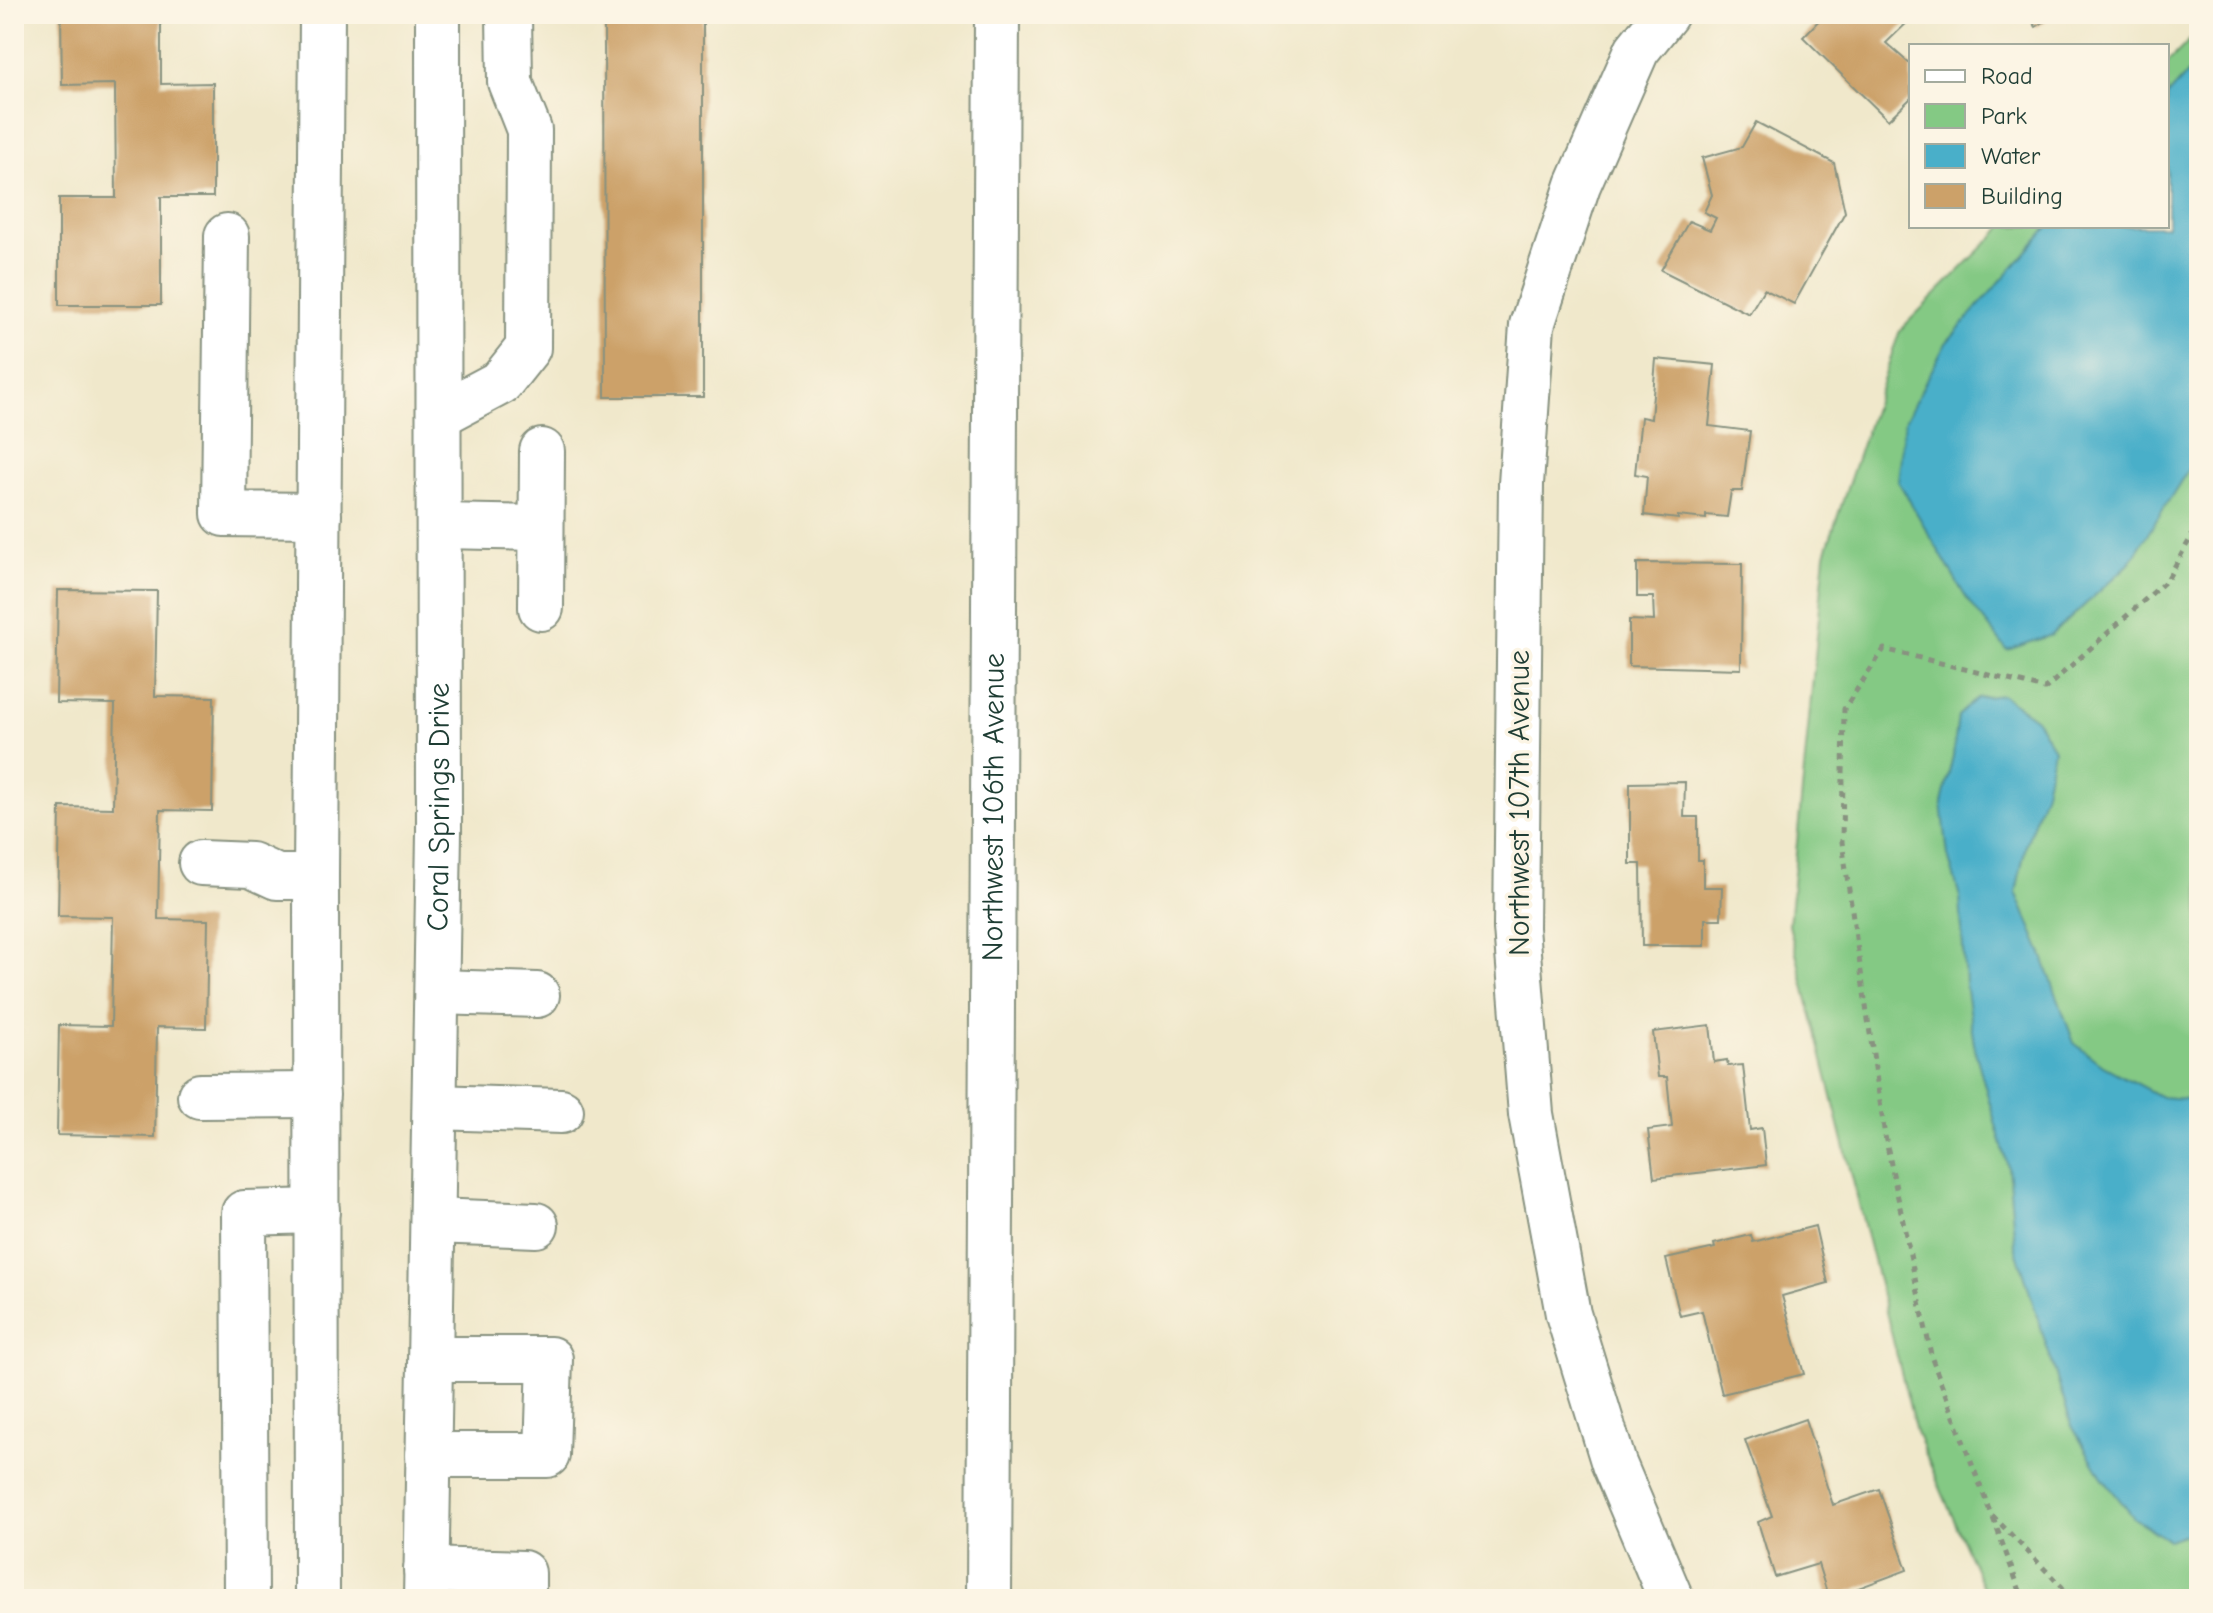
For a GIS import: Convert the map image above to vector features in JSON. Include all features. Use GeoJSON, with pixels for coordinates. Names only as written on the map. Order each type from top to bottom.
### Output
{"type":"FeatureCollection","features":[{"type":"Feature","properties":{"kind":"street"},"geometry":{"type":"LineString","coordinates":[[317,1599],[316,877],[322,14]]}},
{"type":"Feature","properties":{"kind":"street","name":"Coral Springs Drive"},"geometry":{"type":"LineString","coordinates":[[426,1584],[437,992],[438,14]]}},
{"type":"Feature","properties":{"kind":"street"},"geometry":{"type":"LineString","coordinates":[[439,415],[501,382],[528,348],[529,130],[510,82],[509,14]]}},
{"type":"Feature","properties":{"kind":"street","name":"Northwest 106th Avenue"},"geometry":{"type":"LineString","coordinates":[[989,1599],[997,14]]}},
{"type":"Feature","properties":{"kind":"street","name":"Northwest 107th Avenue"},"geometry":{"type":"LineString","coordinates":[[1666,14],[1637,50],[1578,185],[1532,325],[1521,484],[1516,928],[1531,1114],[1568,1314],[1614,1464],[1671,1599]]}},
{"type":"Feature","properties":{"kind":"street"},"geometry":{"type":"LineString","coordinates":[[227,236],[224,514],[319,515]]}},
{"type":"Feature","properties":{"kind":"street"},"geometry":{"type":"LineString","coordinates":[[541,608],[542,451]]}},
{"type":"Feature","properties":{"kind":"street"},"geometry":{"type":"LineString","coordinates":[[439,526],[540,528]]}},
{"type":"Feature","properties":{"kind":"street"},"geometry":{"type":"LineString","coordinates":[[201,863],[251,865],[277,877],[316,877]]}},
{"type":"Feature","properties":{"kind":"street"},"geometry":{"type":"LineString","coordinates":[[437,992],[537,995]]}},
{"type":"Feature","properties":{"kind":"street"},"geometry":{"type":"LineString","coordinates":[[200,1096],[317,1095]]}},
{"type":"Feature","properties":{"kind":"street"},"geometry":{"type":"LineString","coordinates":[[435,1107],[561,1111]]}},
{"type":"Feature","properties":{"kind":"street"},"geometry":{"type":"LineString","coordinates":[[246,1599],[244,1213],[317,1211]]}},
{"type":"Feature","properties":{"kind":"street"},"geometry":{"type":"LineString","coordinates":[[433,1221],[536,1225]]}},
{"type":"Feature","properties":{"kind":"street"},"geometry":{"type":"LineString","coordinates":[[428,1455],[547,1455],[550,1359],[431,1359]]}},
{"type":"Feature","properties":{"kind":"street"},"geometry":{"type":"LineString","coordinates":[[426,1584],[523,1573],[523,1599]]}},
{"type":"Feature","properties":{"kind":"path"},"geometry":{"type":"LineString","coordinates":[[2023,1599],[1932,1359],[1885,1136],[1842,842],[1844,709],[1884,649],[2045,689],[2167,580],[2199,523]]}},
{"type":"Feature","properties":{"kind":"path"},"geometry":{"type":"LineString","coordinates":[[1991,1514],[2070,1599]]}},
{"type":"Feature","properties":{"kind":"green space"},"geometry":{"type":"Polygon","coordinates":[[[2199,31],[2199,1599],[1988,1599],[1916,1432],[1789,925],[1825,554],[1900,330],[2002,228],[2169,228],[2169,61],[2199,31]]]}},
{"type":"Feature","properties":{"kind":"water"},"geometry":{"type":"Polygon","coordinates":[[[2199,66],[2199,452],[2129,564],[2052,635],[2007,650],[1965,596],[1898,481],[1905,421],[1946,343],[2047,228],[2169,228],[2169,94],[2190,71],[2199,66]]]}},
{"type":"Feature","properties":{"kind":"water"},"geometry":{"type":"Polygon","coordinates":[[[2002,695],[2035,718],[2054,749],[2045,791],[2026,845],[2016,892],[2074,1043],[2103,1066],[2161,1097],[2199,1100],[2199,1534],[2168,1540],[2134,1518],[2102,1477],[2072,1426],[2015,1246],[2008,1167],[1975,1051],[1965,984],[1960,897],[1948,856],[1942,803],[1958,716],[1977,698],[2002,695]]]}},
{"type":"Feature","properties":{"kind":"building"},"geometry":{"type":"Polygon","coordinates":[[[61,14],[161,14],[161,84],[213,83],[213,197],[161,197],[161,305],[59,305],[59,198],[116,198],[115,84],[62,85],[61,14]]]}},
{"type":"Feature","properties":{"kind":"building"},"geometry":{"type":"Polygon","coordinates":[[[604,14],[703,14],[703,397],[605,397],[604,14]]]}},
{"type":"Feature","properties":{"kind":"building"},"geometry":{"type":"Polygon","coordinates":[[[1825,14],[1916,14],[1886,43],[1909,63],[1909,100],[1888,120],[1803,37],[1825,14]]]}},
{"type":"Feature","properties":{"kind":"building"},"geometry":{"type":"Polygon","coordinates":[[[2027,14],[2056,14],[2036,27],[2027,14]]]}},
{"type":"Feature","properties":{"kind":"building"},"geometry":{"type":"Polygon","coordinates":[[[1756,122],[1834,163],[1845,212],[1794,304],[1764,289],[1749,314],[1661,270],[1689,221],[1710,230],[1716,218],[1704,212],[1712,195],[1702,158],[1742,147],[1756,122]]]}},
{"type":"Feature","properties":{"kind":"building"},"geometry":{"type":"Polygon","coordinates":[[[1656,359],[1715,365],[1709,426],[1750,431],[1742,491],[1731,491],[1727,517],[1706,515],[1706,519],[1678,516],[1678,519],[1644,515],[1647,476],[1635,474],[1641,417],[1651,419],[1656,359]]]}},
{"type":"Feature","properties":{"kind":"building"},"geometry":{"type":"Polygon","coordinates":[[[1637,563],[1742,564],[1741,669],[1629,666],[1629,620],[1654,621],[1653,597],[1637,597],[1637,563]]]}},
{"type":"Feature","properties":{"kind":"building"},"geometry":{"type":"Polygon","coordinates":[[[58,590],[157,591],[155,696],[214,697],[212,811],[160,810],[158,919],[208,920],[206,1028],[157,1027],[155,1137],[57,1135],[59,1025],[111,1026],[113,917],[58,916],[60,807],[113,808],[115,704],[56,703],[58,590]]]}},
{"type":"Feature","properties":{"kind":"building"},"geometry":{"type":"Polygon","coordinates":[[[1685,782],[1684,817],[1698,817],[1698,860],[1703,860],[1703,887],[1722,887],[1721,919],[1705,919],[1705,946],[1642,946],[1641,864],[1630,864],[1630,783],[1685,782]]]}},
{"type":"Feature","properties":{"kind":"building"},"geometry":{"type":"Polygon","coordinates":[[[1710,1025],[1714,1062],[1727,1060],[1728,1066],[1743,1065],[1750,1130],[1762,1128],[1766,1165],[1654,1178],[1648,1130],[1672,1127],[1667,1077],[1658,1077],[1653,1032],[1710,1025]]]}},
{"type":"Feature","properties":{"kind":"building"},"geometry":{"type":"Polygon","coordinates":[[[1815,1226],[1828,1283],[1782,1296],[1804,1374],[1722,1394],[1702,1311],[1680,1316],[1666,1259],[1715,1248],[1714,1244],[1751,1235],[1753,1242],[1815,1226]]]}},
{"type":"Feature","properties":{"kind":"building"},"geometry":{"type":"Polygon","coordinates":[[[1805,1419],[1833,1505],[1879,1489],[1907,1570],[1829,1599],[1818,1564],[1775,1577],[1758,1522],[1772,1516],[1745,1440],[1805,1419]]]}}]}
